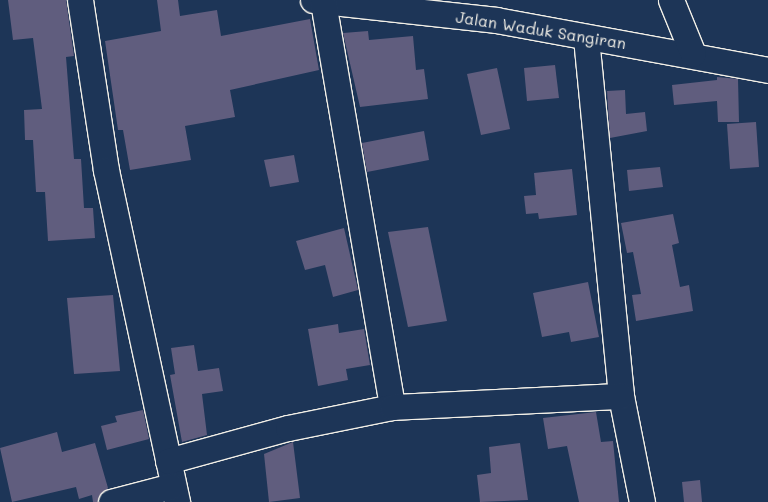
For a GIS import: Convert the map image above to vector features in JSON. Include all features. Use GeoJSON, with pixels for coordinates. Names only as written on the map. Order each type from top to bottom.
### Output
{"type":"FeatureCollection","features":[{"type":"Feature","properties":{"kind":"street"},"geometry":{"type":"LineString","coordinates":[[80,0],[106,170],[174,494],[111,502]]}},
{"type":"Feature","properties":{"kind":"street"},"geometry":{"type":"LineString","coordinates":[[670,0],[694,54]]}},
{"type":"Feature","properties":{"kind":"street"},"geometry":{"type":"LineString","coordinates":[[318,1],[392,407]]}},
{"type":"Feature","properties":{"kind":"street","name":"Jalan Waduk Sangiran"},"geometry":{"type":"LineString","coordinates":[[318,1],[496,20],[586,38],[694,54],[768,70]]}},
{"type":"Feature","properties":{"kind":"street"},"geometry":{"type":"LineString","coordinates":[[586,38],[621,396],[642,502]]}},
{"type":"Feature","properties":{"kind":"street"},"geometry":{"type":"LineString","coordinates":[[168,461],[288,428],[392,407],[621,396]]}},
{"type":"Feature","properties":{"kind":"building"},"geometry":{"type":"Polygon","coordinates":[[[8,0],[66,0],[74,56],[66,57],[74,159],[81,159],[84,208],[93,208],[95,238],[48,241],[45,192],[36,192],[33,140],[25,140],[24,110],[42,109],[33,38],[13,40],[8,0]]]}},
{"type":"Feature","properties":{"kind":"building"},"geometry":{"type":"Polygon","coordinates":[[[157,0],[178,0],[180,16],[217,10],[221,36],[310,19],[319,70],[230,90],[235,117],[185,126],[191,160],[130,170],[123,130],[118,130],[105,41],[161,31],[157,0]]]}},
{"type":"Feature","properties":{"kind":"building"},"geometry":{"type":"Polygon","coordinates":[[[368,31],[369,40],[413,36],[416,70],[424,69],[428,99],[360,107],[343,33],[368,31]]]}},
{"type":"Feature","properties":{"kind":"building"},"geometry":{"type":"Polygon","coordinates":[[[555,65],[559,98],[527,101],[524,68],[555,65]]]}},
{"type":"Feature","properties":{"kind":"building"},"geometry":{"type":"Polygon","coordinates":[[[497,68],[510,129],[481,135],[467,74],[497,68]]]}},
{"type":"Feature","properties":{"kind":"building"},"geometry":{"type":"Polygon","coordinates":[[[717,77],[738,79],[739,122],[718,122],[717,101],[674,105],[672,85],[717,80],[717,77]]]}},
{"type":"Feature","properties":{"kind":"building"},"geometry":{"type":"Polygon","coordinates":[[[625,90],[626,114],[645,112],[647,131],[610,138],[607,91],[625,90]]]}},
{"type":"Feature","properties":{"kind":"building"},"geometry":{"type":"Polygon","coordinates":[[[756,122],[759,167],[730,169],[727,124],[756,122]]]}},
{"type":"Feature","properties":{"kind":"building"},"geometry":{"type":"Polygon","coordinates":[[[424,131],[429,160],[367,172],[362,143],[424,131]]]}},
{"type":"Feature","properties":{"kind":"building"},"geometry":{"type":"Polygon","coordinates":[[[294,155],[299,182],[270,187],[264,160],[294,155]]]}},
{"type":"Feature","properties":{"kind":"building"},"geometry":{"type":"Polygon","coordinates":[[[660,167],[663,187],[629,191],[627,170],[660,167]]]}},
{"type":"Feature","properties":{"kind":"building"},"geometry":{"type":"Polygon","coordinates":[[[572,169],[577,215],[539,219],[538,213],[526,214],[524,196],[536,195],[534,173],[572,169]]]}},
{"type":"Feature","properties":{"kind":"building"},"geometry":{"type":"Polygon","coordinates":[[[673,214],[679,243],[672,245],[680,287],[689,285],[693,311],[636,321],[632,295],[641,294],[633,252],[627,253],[621,223],[673,214]]]}},
{"type":"Feature","properties":{"kind":"building"},"geometry":{"type":"Polygon","coordinates":[[[428,227],[447,321],[408,327],[388,232],[428,227]]]}},
{"type":"Feature","properties":{"kind":"building"},"geometry":{"type":"Polygon","coordinates":[[[344,228],[358,290],[333,297],[325,265],[305,270],[296,241],[344,228]]]}},
{"type":"Feature","properties":{"kind":"building"},"geometry":{"type":"Polygon","coordinates":[[[588,282],[599,337],[571,342],[569,332],[542,337],[533,293],[588,282]]]}},
{"type":"Feature","properties":{"kind":"building"},"geometry":{"type":"Polygon","coordinates":[[[113,295],[120,371],[74,374],[67,298],[113,295]]]}},
{"type":"Feature","properties":{"kind":"building"},"geometry":{"type":"Polygon","coordinates":[[[338,324],[339,333],[364,329],[370,365],[346,369],[348,380],[318,386],[308,329],[338,324]]]}},
{"type":"Feature","properties":{"kind":"building"},"geometry":{"type":"Polygon","coordinates":[[[194,345],[198,371],[219,368],[223,391],[202,394],[207,435],[182,442],[170,375],[175,374],[171,348],[194,345]]]}},
{"type":"Feature","properties":{"kind":"building"},"geometry":{"type":"Polygon","coordinates":[[[143,410],[149,439],[107,450],[101,426],[117,422],[115,416],[143,410]]]}},
{"type":"Feature","properties":{"kind":"building"},"geometry":{"type":"Polygon","coordinates":[[[596,412],[601,442],[613,441],[619,502],[579,502],[567,446],[548,449],[543,418],[596,412]]]}},
{"type":"Feature","properties":{"kind":"building"},"geometry":{"type":"Polygon","coordinates":[[[57,432],[62,452],[95,443],[108,488],[97,502],[93,502],[92,495],[79,499],[76,487],[12,502],[0,448],[57,432]]]}},
{"type":"Feature","properties":{"kind":"building"},"geometry":{"type":"Polygon","coordinates":[[[293,442],[300,498],[269,502],[264,454],[293,442]]]}},
{"type":"Feature","properties":{"kind":"building"},"geometry":{"type":"Polygon","coordinates":[[[520,443],[528,500],[480,502],[477,475],[491,473],[489,447],[520,443]]]}},
{"type":"Feature","properties":{"kind":"building"},"geometry":{"type":"Polygon","coordinates":[[[700,480],[702,502],[684,502],[682,482],[700,480]]]}}]}
